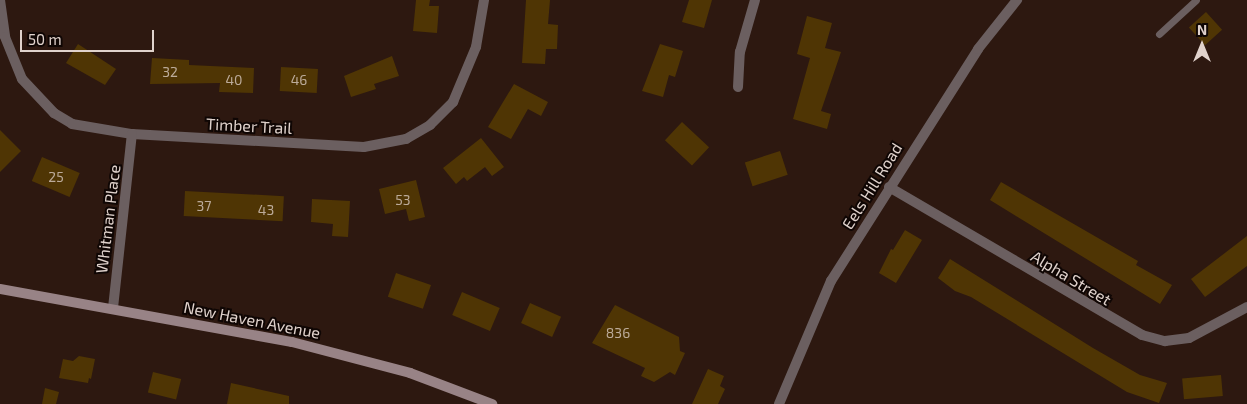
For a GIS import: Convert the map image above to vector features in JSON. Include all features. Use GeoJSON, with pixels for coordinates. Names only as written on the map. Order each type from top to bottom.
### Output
{"type":"FeatureCollection","features":[{"type":"Feature","properties":{"kind":"main road","name":"New Haven Avenue"},"geometry":{"type":"LineString","coordinates":[[0,289],[292,342],[356,358],[492,404]]}},
{"type":"Feature","properties":{"kind":"street","name":"Timber Trail"},"geometry":{"type":"LineString","coordinates":[[0,0],[5,37],[13,61],[35,96],[72,124],[132,134],[364,147],[406,139],[442,114],[461,88],[476,47],[484,0]]}},
{"type":"Feature","properties":{"kind":"street"},"geometry":{"type":"LineString","coordinates":[[738,87],[740,52],[755,0]]}},
{"type":"Feature","properties":{"kind":"street","name":"Eels Hill Road"},"geometry":{"type":"LineString","coordinates":[[778,404],[831,281],[888,187],[978,49],[1017,0]]}},
{"type":"Feature","properties":{"kind":"street","name":"Whitman Place"},"geometry":{"type":"LineString","coordinates":[[113,308],[132,134]]}},
{"type":"Feature","properties":{"kind":"street","name":"Alpha Street"},"geometry":{"type":"LineString","coordinates":[[888,187],[1142,335],[1165,341],[1189,338],[1247,307]]}},
{"type":"Feature","properties":{"kind":"lane"},"geometry":{"type":"LineString","coordinates":[[1159,34],[1196,0]]}},
{"type":"Feature","properties":{"kind":"building"},"geometry":{"type":"Polygon","coordinates":[[[416,0],[430,0],[429,6],[439,6],[437,33],[413,31],[416,0]]]}},
{"type":"Feature","properties":{"kind":"building"},"geometry":{"type":"Polygon","coordinates":[[[526,0],[550,0],[548,24],[558,25],[557,49],[546,49],[545,64],[522,63],[526,0]]]}},
{"type":"Feature","properties":{"kind":"building"},"geometry":{"type":"Polygon","coordinates":[[[689,0],[712,0],[704,28],[682,22],[689,0]]]}},
{"type":"Feature","properties":{"kind":"building"},"geometry":{"type":"Polygon","coordinates":[[[1206,12],[1222,30],[1205,45],[1189,27],[1206,12]]]}},
{"type":"Feature","properties":{"kind":"building"},"geometry":{"type":"Polygon","coordinates":[[[807,16],[832,23],[825,48],[841,52],[821,111],[831,114],[827,129],[793,119],[810,58],[797,54],[807,16]]]}},
{"type":"Feature","properties":{"kind":"building"},"geometry":{"type":"Polygon","coordinates":[[[78,44],[116,69],[105,85],[66,63],[78,44]]]}},
{"type":"Feature","properties":{"kind":"building"},"geometry":{"type":"Polygon","coordinates":[[[660,44],[683,51],[675,77],[669,75],[663,97],[642,91],[660,44]]]}},
{"type":"Feature","properties":{"kind":"building"},"geometry":{"type":"Polygon","coordinates":[[[392,56],[399,76],[374,84],[376,89],[351,97],[344,76],[392,56]]]}},
{"type":"Feature","properties":{"kind":"building"},"geometry":{"type":"Polygon","coordinates":[[[152,58],[189,60],[189,65],[254,68],[253,93],[219,92],[220,83],[150,84],[152,58]]]}},
{"type":"Feature","properties":{"kind":"building"},"geometry":{"type":"Polygon","coordinates":[[[281,67],[318,69],[317,93],[280,91],[281,67]]]}},
{"type":"Feature","properties":{"kind":"building"},"geometry":{"type":"Polygon","coordinates":[[[514,84],[548,102],[541,116],[528,109],[511,139],[488,127],[514,84]]]}},
{"type":"Feature","properties":{"kind":"building"},"geometry":{"type":"Polygon","coordinates":[[[682,122],[709,147],[692,166],[665,140],[682,122]]]}},
{"type":"Feature","properties":{"kind":"building"},"geometry":{"type":"Polygon","coordinates":[[[0,130],[21,151],[0,172],[0,130]]]}},
{"type":"Feature","properties":{"kind":"building"},"geometry":{"type":"Polygon","coordinates":[[[481,138],[504,167],[492,176],[485,167],[467,181],[464,177],[456,184],[443,168],[481,138]]]}},
{"type":"Feature","properties":{"kind":"building"},"geometry":{"type":"Polygon","coordinates":[[[780,151],[788,175],[753,186],[745,162],[780,151]]]}},
{"type":"Feature","properties":{"kind":"building"},"geometry":{"type":"Polygon","coordinates":[[[42,157],[80,173],[70,197],[32,181],[42,157]]]}},
{"type":"Feature","properties":{"kind":"building"},"geometry":{"type":"Polygon","coordinates":[[[416,180],[425,217],[409,221],[406,209],[385,214],[379,189],[416,180]]]}},
{"type":"Feature","properties":{"kind":"building"},"geometry":{"type":"Polygon","coordinates":[[[1001,182],[1138,261],[1136,265],[1172,285],[1160,304],[990,200],[1001,182]]]}},
{"type":"Feature","properties":{"kind":"building"},"geometry":{"type":"Polygon","coordinates":[[[185,191],[284,196],[283,221],[184,216],[185,191]]]}},
{"type":"Feature","properties":{"kind":"building"},"geometry":{"type":"Polygon","coordinates":[[[312,199],[350,201],[348,237],[332,236],[333,224],[311,222],[312,199]]]}},
{"type":"Feature","properties":{"kind":"building"},"geometry":{"type":"Polygon","coordinates":[[[905,230],[922,240],[896,283],[879,273],[891,249],[893,250],[905,230]]]}},
{"type":"Feature","properties":{"kind":"building"},"geometry":{"type":"Polygon","coordinates":[[[1247,236],[1247,266],[1205,297],[1191,279],[1247,236]]]}},
{"type":"Feature","properties":{"kind":"building"},"geometry":{"type":"Polygon","coordinates":[[[950,259],[1140,375],[1167,383],[1159,403],[1127,392],[971,297],[955,291],[938,278],[950,259]]]}},
{"type":"Feature","properties":{"kind":"building"},"geometry":{"type":"Polygon","coordinates":[[[396,273],[431,285],[423,309],[388,297],[396,273]]]}},
{"type":"Feature","properties":{"kind":"building"},"geometry":{"type":"Polygon","coordinates":[[[462,292],[500,308],[490,331],[452,315],[462,292]]]}},
{"type":"Feature","properties":{"kind":"building"},"geometry":{"type":"Polygon","coordinates":[[[530,303],[561,317],[552,337],[521,323],[530,303]]]}},
{"type":"Feature","properties":{"kind":"building"},"geometry":{"type":"Polygon","coordinates":[[[615,305],[679,337],[680,351],[685,353],[675,375],[670,372],[654,382],[641,376],[645,368],[592,343],[615,305]]]}},
{"type":"Feature","properties":{"kind":"building"},"geometry":{"type":"Polygon","coordinates":[[[79,356],[95,359],[91,379],[89,378],[88,383],[59,378],[63,359],[73,361],[79,356]]]}},
{"type":"Feature","properties":{"kind":"building"},"geometry":{"type":"Polygon","coordinates":[[[708,369],[724,376],[720,386],[725,389],[718,404],[692,404],[708,369]]]}},
{"type":"Feature","properties":{"kind":"building"},"geometry":{"type":"Polygon","coordinates":[[[153,372],[181,379],[176,399],[148,392],[153,372]]]}},
{"type":"Feature","properties":{"kind":"building"},"geometry":{"type":"Polygon","coordinates":[[[1221,375],[1223,396],[1184,399],[1182,378],[1221,375]]]}},
{"type":"Feature","properties":{"kind":"building"},"geometry":{"type":"Polygon","coordinates":[[[231,383],[289,396],[289,404],[227,404],[231,383]]]}},
{"type":"Feature","properties":{"kind":"building"},"geometry":{"type":"Polygon","coordinates":[[[45,388],[59,392],[56,404],[42,404],[45,388]]]}}]}
